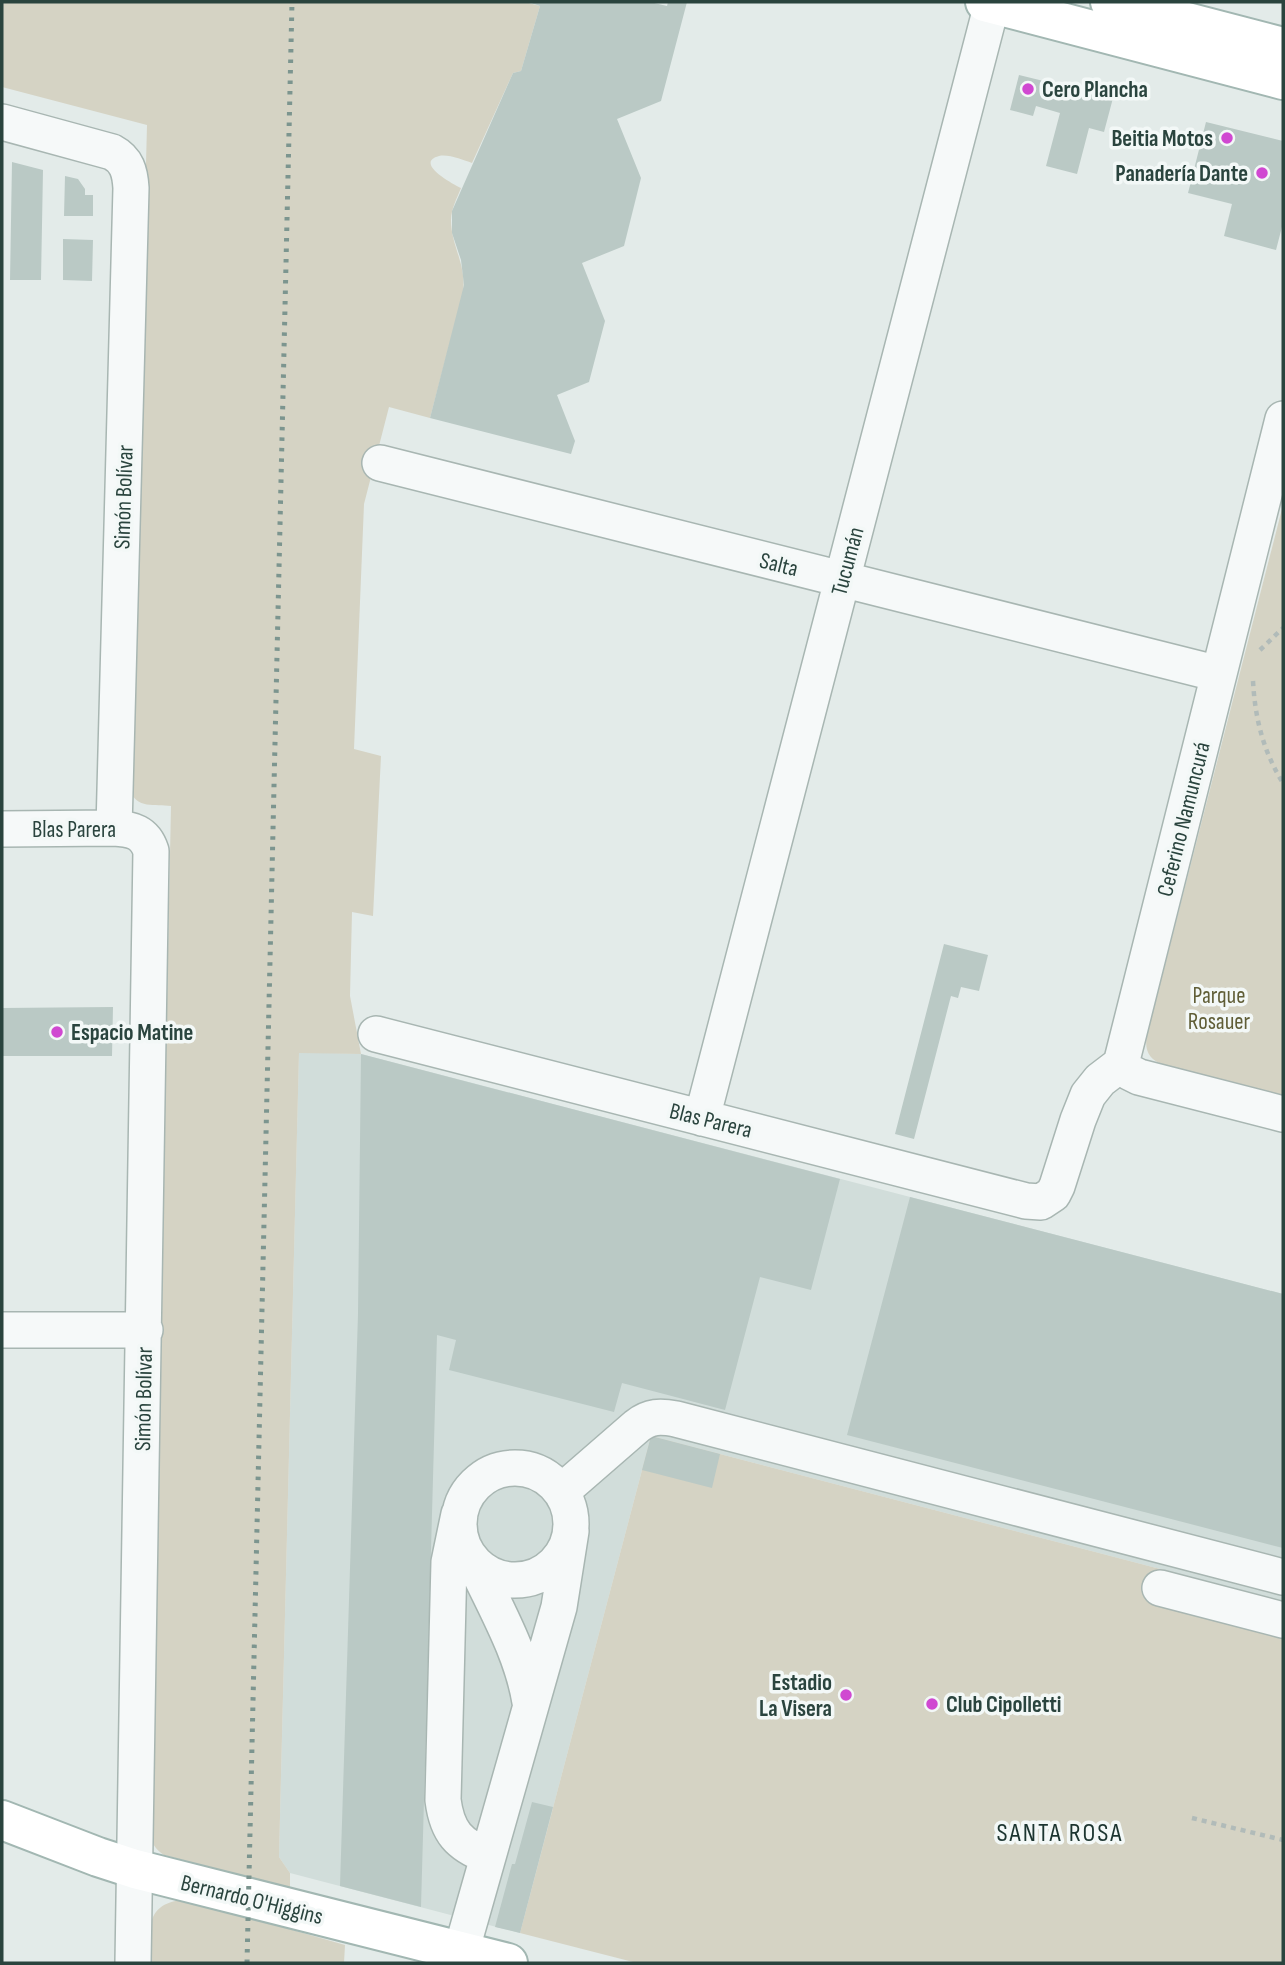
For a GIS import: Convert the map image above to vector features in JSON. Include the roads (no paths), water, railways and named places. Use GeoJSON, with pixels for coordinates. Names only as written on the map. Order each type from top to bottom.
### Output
{"type":"FeatureCollection","features":[{"type":"Feature","properties":{"kind":"main road"},"geometry":{"type":"LineString","coordinates":[[1110,2],[1164,22],[1283,80]]}},
{"type":"Feature","properties":{"kind":"main road"},"geometry":{"type":"LineString","coordinates":[[989,3],[1164,22],[1283,47]]}},
{"type":"Feature","properties":{"kind":"main road","name":"Bernardo O'Higgins"},"geometry":{"type":"LineString","coordinates":[[2,1819],[135,1869],[508,1963]]}},
{"type":"Feature","properties":{"kind":"street","name":"Tucumán"},"geometry":{"type":"LineString","coordinates":[[702,1118],[989,3]]}},
{"type":"Feature","properties":{"kind":"street","name":"Simón Bolívar"},"geometry":{"type":"LineString","coordinates":[[2,122],[106,149],[119,155],[128,166],[131,188],[129,832],[149,843],[152,858],[133,1963]]}},
{"type":"Feature","properties":{"kind":"street","name":"Ceferino Namuncurá"},"geometry":{"type":"LineString","coordinates":[[1121,1064],[1243,674],[1283,419]]}},
{"type":"Feature","properties":{"kind":"street","name":"Salta"},"geometry":{"type":"LineString","coordinates":[[380,463],[842,580],[1243,674]]}},
{"type":"Feature","properties":{"kind":"street","name":"Blas Parera"},"geometry":{"type":"LineString","coordinates":[[2,829],[129,832]]}},
{"type":"Feature","properties":{"kind":"street","name":"Blas Parera"},"geometry":{"type":"LineString","coordinates":[[376,1034],[1036,1202],[1053,1194],[1057,1186],[1088,1095],[1100,1080],[1121,1064]]}},
{"type":"Feature","properties":{"kind":"street"},"geometry":{"type":"LineString","coordinates":[[1121,1064],[1139,1077],[1283,1114]]}},
{"type":"Feature","properties":{"kind":"street"},"geometry":{"type":"LineString","coordinates":[[2,1330],[145,1330]]}},
{"type":"Feature","properties":{"kind":"street"},"geometry":{"type":"LineString","coordinates":[[561,1492],[637,1426],[660,1416],[1283,1577]]}},
{"type":"Feature","properties":{"kind":"street"},"geometry":{"type":"LineString","coordinates":[[461,1952],[559,1608],[571,1531],[568,1504],[561,1492],[542,1475],[516,1468],[490,1474],[469,1490],[459,1514],[449,1562],[443,1800],[447,1819],[456,1836],[469,1848],[488,1856]]}},
{"type":"Feature","properties":{"kind":"street"},"geometry":{"type":"LineString","coordinates":[[459,1514],[458,1528],[467,1554],[486,1573],[499,1578],[527,1579],[540,1575],[561,1557],[568,1545],[571,1531]]}},
{"type":"Feature","properties":{"kind":"street"},"geometry":{"type":"LineString","coordinates":[[475,1564],[519,1656],[530,1706]]}},
{"type":"Feature","properties":{"kind":"street"},"geometry":{"type":"LineString","coordinates":[[1160,1588],[1283,1620]]}},
{"type":"Feature","properties":{"kind":"railway"},"geometry":{"type":"LineString","coordinates":[[247,1963],[292,2]]}},
{"type":"Feature","properties":{"kind":"place","name":"Cero Plancha"},"geometry":{"type":"Point","coordinates":[1028,89]}},
{"type":"Feature","properties":{"kind":"place","name":"Beitia Motos"},"geometry":{"type":"Point","coordinates":[1227,138]}},
{"type":"Feature","properties":{"kind":"place","name":"Panadería Dante"},"geometry":{"type":"Point","coordinates":[1262,173]}},
{"type":"Feature","properties":{"kind":"place","name":"Espacio Matine"},"geometry":{"type":"Point","coordinates":[57,1032]}},
{"type":"Feature","properties":{"kind":"place","name":"Estadio La Visera"},"geometry":{"type":"Point","coordinates":[846,1695]}},
{"type":"Feature","properties":{"kind":"place","name":"Club Cipolletti"},"geometry":{"type":"Point","coordinates":[932,1704]}},
{"type":"Feature","properties":{"kind":"district","name":"SANTA ROSA"},"geometry":{"type":"Point","coordinates":[1060,1832]}},
{"type":"Feature","properties":{"kind":"park label","name":"Parque Rosauer"},"geometry":{"type":"Point","coordinates":[1219,1008]}}]}
